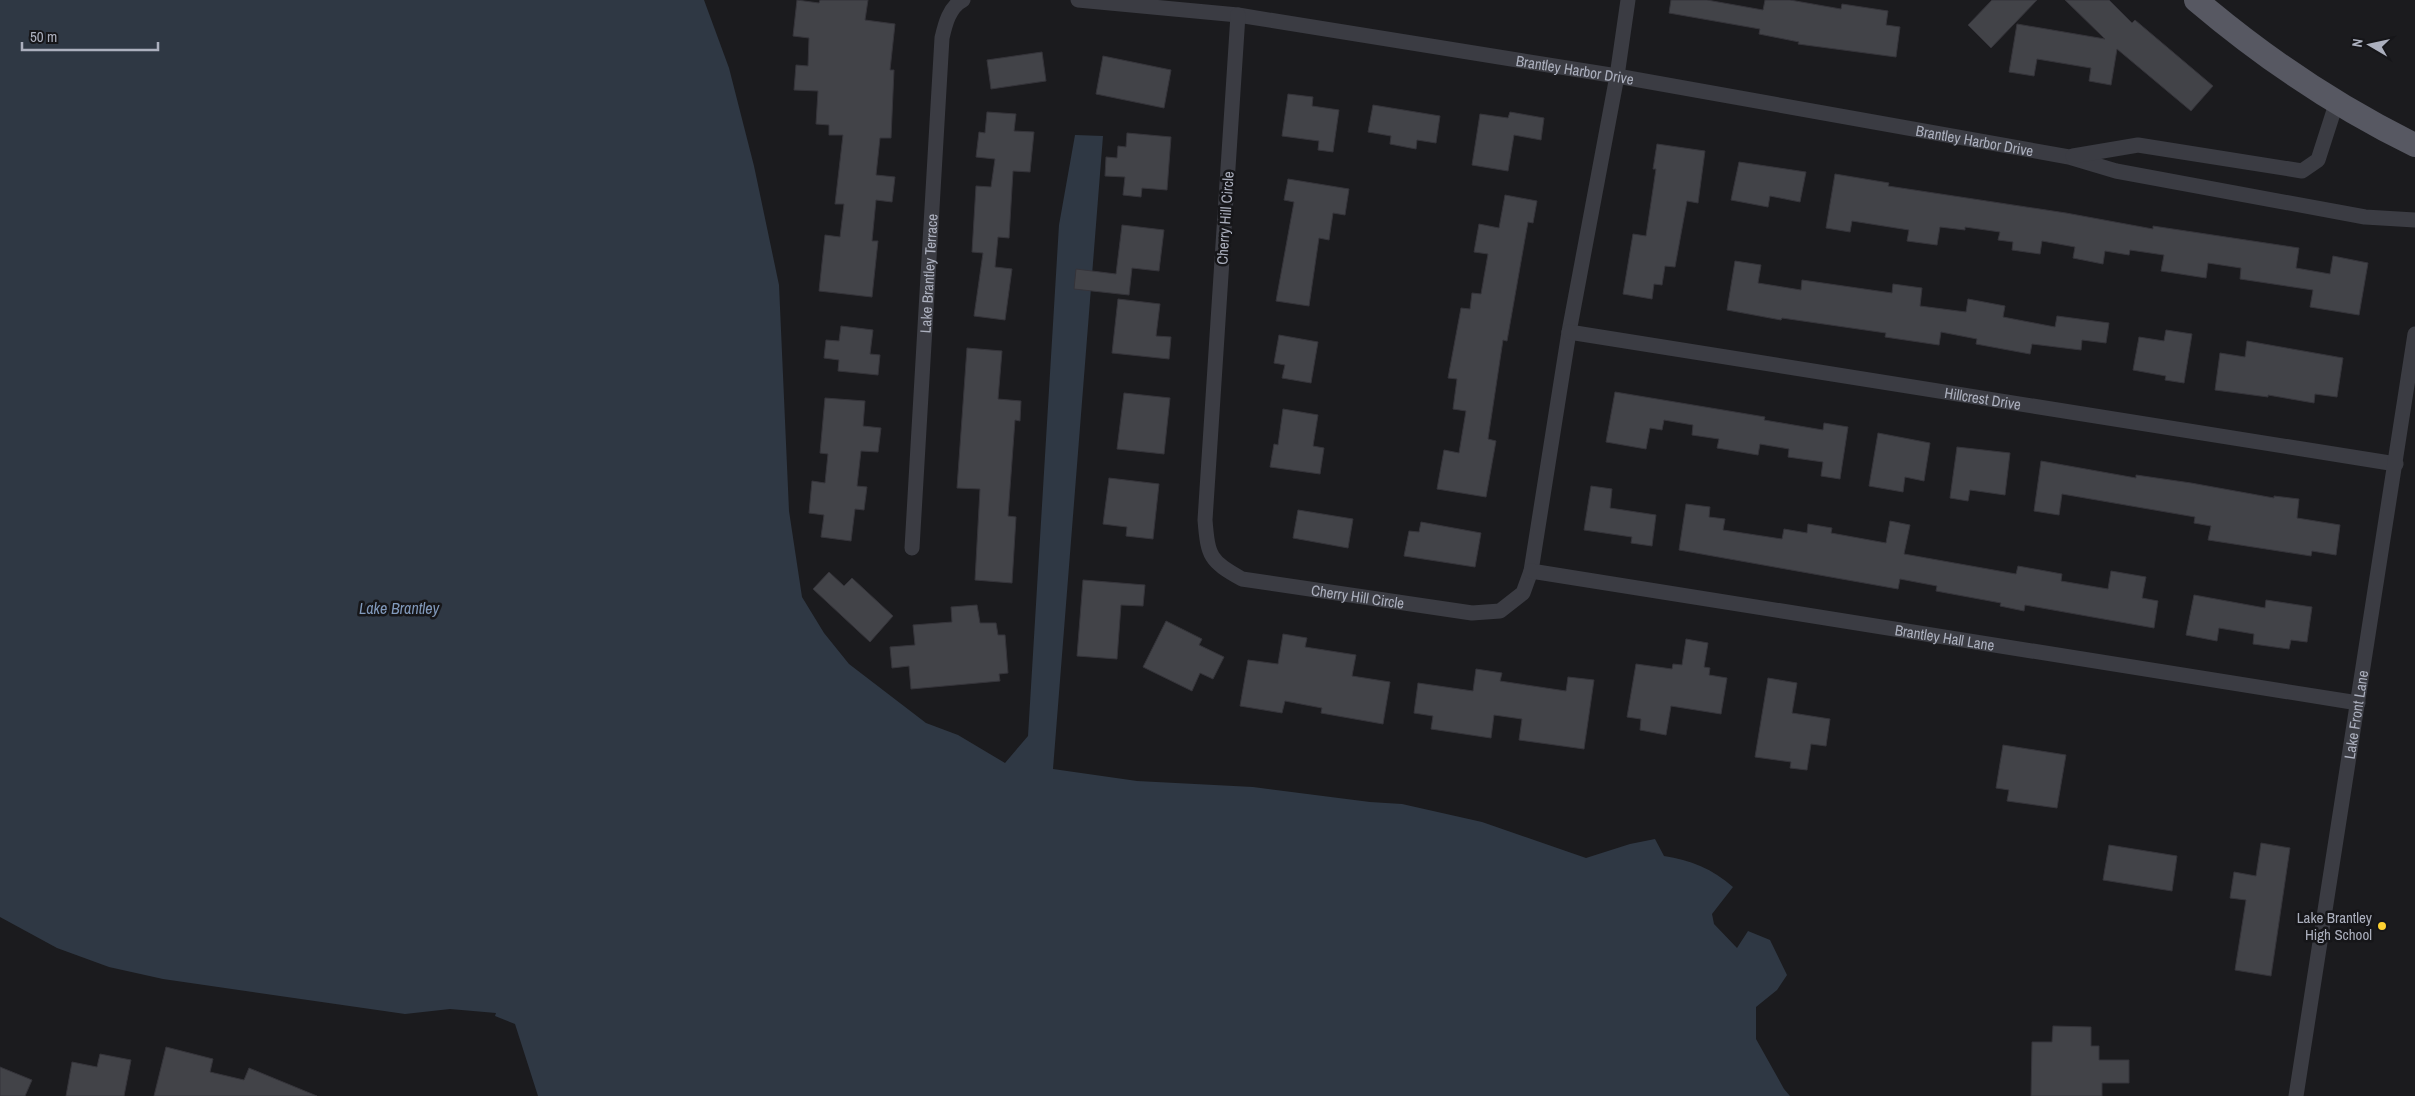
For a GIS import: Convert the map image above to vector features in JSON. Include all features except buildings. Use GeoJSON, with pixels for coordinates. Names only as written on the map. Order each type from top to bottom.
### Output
{"type":"FeatureCollection","features":[{"type":"Feature","properties":{"kind":"main road"},"geometry":{"type":"LineString","coordinates":[[2196,0],[2264,53],[2337,101],[2415,145]]}},
{"type":"Feature","properties":{"kind":"street","name":"Brantley Harbor Drive"},"geometry":{"type":"LineString","coordinates":[[1078,0],[1238,15],[1617,76],[2070,157],[2116,171],[2336,212],[2365,217],[2415,220]]}},
{"type":"Feature","properties":{"kind":"street","name":"Cherry Hill Circle"},"geometry":{"type":"LineString","coordinates":[[1238,15],[1205,520],[1207,548],[1221,567],[1242,579],[1472,613],[1500,611],[1523,593],[1531,571],[1569,332],[1617,76],[1628,0]]}},
{"type":"Feature","properties":{"kind":"street","name":"Lake Brantley Terrace"},"geometry":{"type":"LineString","coordinates":[[912,548],[942,38],[947,18],[960,1]]}},
{"type":"Feature","properties":{"kind":"street","name":"Brantley Harbor Drive"},"geometry":{"type":"LineString","coordinates":[[2070,157],[2138,144],[2302,171],[2318,160],[2337,101]]}},
{"type":"Feature","properties":{"kind":"street","name":"Hillcrest Drive"},"geometry":{"type":"LineString","coordinates":[[1569,332],[2396,464]]}},
{"type":"Feature","properties":{"kind":"street","name":"Lake Front Lane"},"geometry":{"type":"LineString","coordinates":[[2296,1096],[2415,334]]}},
{"type":"Feature","properties":{"kind":"street","name":"Brantley Hall Lane"},"geometry":{"type":"LineString","coordinates":[[1531,571],[2358,703]]}},
{"type":"Feature","properties":{"kind":"water","name":"Lake Brantley"},"geometry":{"type":"Polygon","coordinates":[[[0,0],[704,0],[729,68],[754,166],[779,285],[789,511],[802,597],[824,633],[849,664],[926,723],[958,735],[1005,763],[1028,736],[1059,225],[1075,135],[1103,136],[1053,769],[1137,781],[1253,787],[1370,802],[1402,804],[1482,822],[1586,858],[1630,844],[1655,839],[1664,856],[1701,866],[1733,887],[1712,914],[1714,924],[1737,948],[1748,931],[1770,940],[1787,975],[1777,990],[1756,1007],[1756,1039],[1784,1089],[1790,1096],[538,1096],[515,1024],[495,1016],[496,1013],[450,1009],[405,1014],[163,979],[109,967],[57,948],[0,917],[0,0]]]}},
{"type":"Feature","properties":{"kind":"place","name":"Lake Brantley High School"},"geometry":{"type":"Point","coordinates":[2382,926]}}]}
